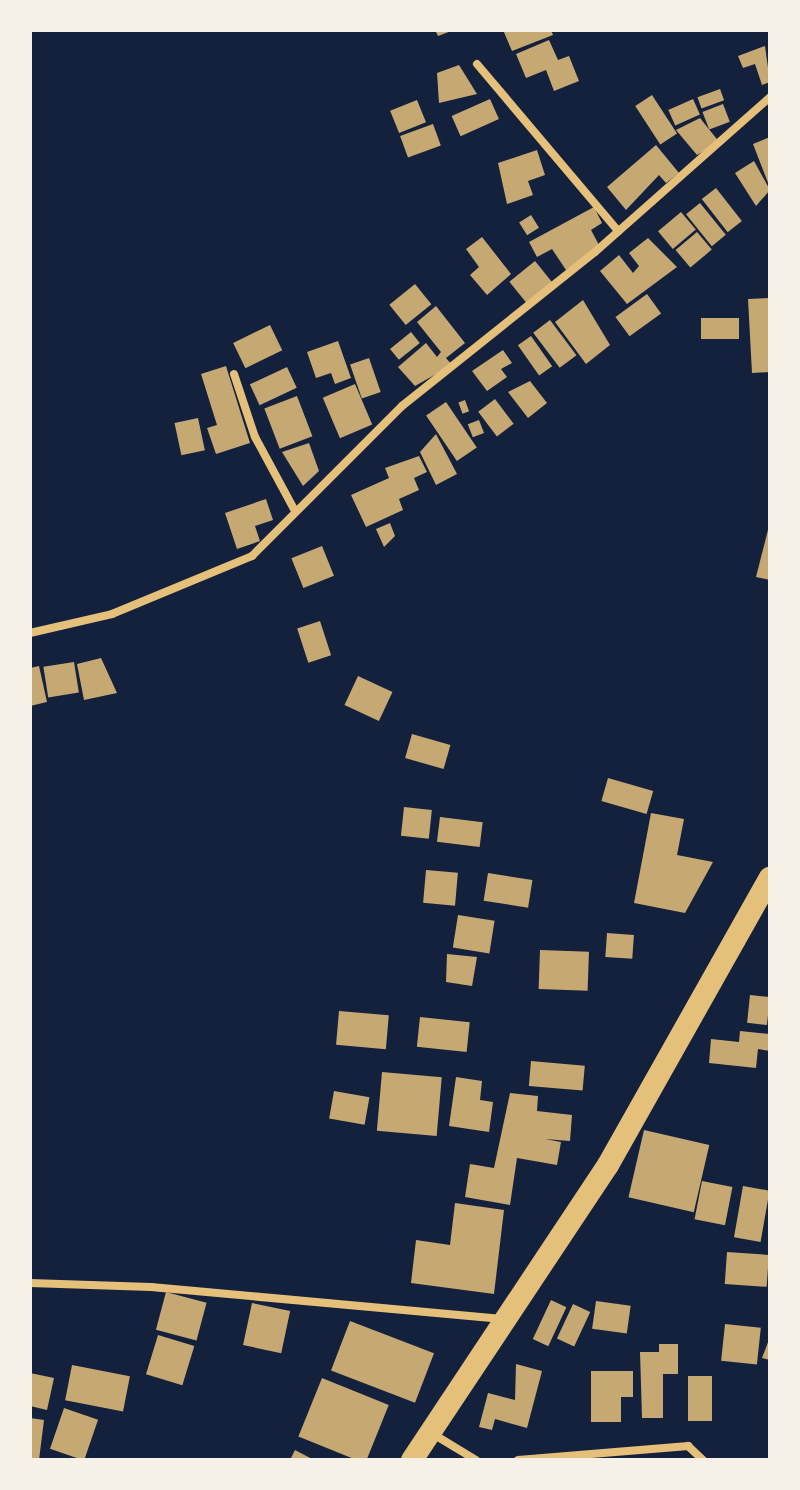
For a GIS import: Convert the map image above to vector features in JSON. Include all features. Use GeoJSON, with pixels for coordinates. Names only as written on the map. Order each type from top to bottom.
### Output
{"type":"FeatureCollection","features":[{"type":"Feature","properties":{"kind":"highway"},"geometry":{"type":"LineString","coordinates":[[412,1460],[608,1165],[770,877]]}},
{"type":"Feature","properties":{"kind":"street"},"geometry":{"type":"LineString","coordinates":[[477,64],[618,231]]}},
{"type":"Feature","properties":{"kind":"street"},"geometry":{"type":"LineString","coordinates":[[30,633],[112,614],[233,567],[268,542],[294,509],[402,406],[618,231],[770,97]]}},
{"type":"Feature","properties":{"kind":"street"},"geometry":{"type":"LineString","coordinates":[[234,374],[260,448],[294,509]]}},
{"type":"Feature","properties":{"kind":"street"},"geometry":{"type":"LineString","coordinates":[[30,1283],[151,1287],[503,1319]]}},
{"type":"Feature","properties":{"kind":"street"},"geometry":{"type":"LineString","coordinates":[[432,1434],[476,1460]]}},
{"type":"Feature","properties":{"kind":"street"},"geometry":{"type":"LineString","coordinates":[[518,1460],[688,1446],[703,1460]]}},
{"type":"Feature","properties":{"kind":"building"},"geometry":{"type":"Polygon","coordinates":[[[435,30],[454,30],[438,36],[435,30]]]}},
{"type":"Feature","properties":{"kind":"building"},"geometry":{"type":"Polygon","coordinates":[[[503,30],[551,30],[553,35],[512,51],[503,30]]]}},
{"type":"Feature","properties":{"kind":"building"},"geometry":{"type":"Polygon","coordinates":[[[549,40],[558,60],[569,56],[579,81],[554,91],[546,70],[526,78],[516,54],[549,40]]]}},
{"type":"Feature","properties":{"kind":"building"},"geometry":{"type":"Polygon","coordinates":[[[765,46],[770,82],[762,85],[755,64],[743,68],[738,56],[765,46]]]}},
{"type":"Feature","properties":{"kind":"building"},"geometry":{"type":"Polygon","coordinates":[[[459,65],[477,94],[439,103],[437,73],[459,65]]]}},
{"type":"Feature","properties":{"kind":"building"},"geometry":{"type":"Polygon","coordinates":[[[720,89],[724,100],[702,108],[697,97],[720,89]]]}},
{"type":"Feature","properties":{"kind":"building"},"geometry":{"type":"Polygon","coordinates":[[[652,95],[677,134],[660,144],[635,106],[652,95]]]}},
{"type":"Feature","properties":{"kind":"building"},"geometry":{"type":"Polygon","coordinates":[[[490,99],[499,119],[461,136],[452,116],[490,99]]]}},
{"type":"Feature","properties":{"kind":"building"},"geometry":{"type":"Polygon","coordinates":[[[693,99],[700,115],[675,126],[668,110],[693,99]]]}},
{"type":"Feature","properties":{"kind":"building"},"geometry":{"type":"Polygon","coordinates":[[[417,100],[426,122],[399,133],[390,111],[417,100]]]}},
{"type":"Feature","properties":{"kind":"building"},"geometry":{"type":"Polygon","coordinates":[[[723,104],[730,122],[709,130],[702,112],[723,104]]]}},
{"type":"Feature","properties":{"kind":"building"},"geometry":{"type":"Polygon","coordinates":[[[700,118],[720,143],[697,155],[676,130],[700,118]]]}},
{"type":"Feature","properties":{"kind":"building"},"geometry":{"type":"Polygon","coordinates":[[[433,124],[441,146],[408,158],[400,136],[433,124]]]}},
{"type":"Feature","properties":{"kind":"building"},"geometry":{"type":"Polygon","coordinates":[[[770,137],[770,188],[753,144],[770,137]]]}},
{"type":"Feature","properties":{"kind":"building"},"geometry":{"type":"Polygon","coordinates":[[[656,145],[679,173],[666,183],[659,175],[626,210],[607,187],[656,145]]]}},
{"type":"Feature","properties":{"kind":"building"},"geometry":{"type":"Polygon","coordinates":[[[537,150],[545,175],[528,181],[533,195],[507,204],[498,163],[537,150]]]}},
{"type":"Feature","properties":{"kind":"building"},"geometry":{"type":"Polygon","coordinates":[[[754,161],[770,190],[756,206],[735,173],[754,161]]]}},
{"type":"Feature","properties":{"kind":"building"},"geometry":{"type":"Polygon","coordinates":[[[716,188],[742,221],[728,232],[702,199],[716,188]]]}},
{"type":"Feature","properties":{"kind":"building"},"geometry":{"type":"Polygon","coordinates":[[[700,203],[726,235],[712,246],[686,214],[700,203]]]}},
{"type":"Feature","properties":{"kind":"building"},"geometry":{"type":"Polygon","coordinates":[[[594,207],[602,223],[591,230],[599,245],[581,261],[566,270],[552,249],[537,257],[529,242],[594,207]]]}},
{"type":"Feature","properties":{"kind":"building"},"geometry":{"type":"Polygon","coordinates":[[[681,212],[696,230],[673,249],[658,231],[681,212]]]}},
{"type":"Feature","properties":{"kind":"building"},"geometry":{"type":"Polygon","coordinates":[[[531,215],[539,228],[527,235],[519,222],[531,215]]]}},
{"type":"Feature","properties":{"kind":"building"},"geometry":{"type":"Polygon","coordinates":[[[697,232],[712,250],[690,268],[676,250],[697,232]]]}},
{"type":"Feature","properties":{"kind":"building"},"geometry":{"type":"Polygon","coordinates":[[[482,237],[511,274],[487,295],[470,275],[479,267],[466,249],[482,237]]]}},
{"type":"Feature","properties":{"kind":"building"},"geometry":{"type":"Polygon","coordinates":[[[648,238],[677,267],[627,304],[600,271],[619,255],[633,273],[639,266],[629,253],[648,238]]]}},
{"type":"Feature","properties":{"kind":"building"},"geometry":{"type":"Polygon","coordinates":[[[535,261],[552,282],[526,303],[509,282],[535,261]]]}},
{"type":"Feature","properties":{"kind":"building"},"geometry":{"type":"Polygon","coordinates":[[[415,284],[431,304],[406,325],[389,305],[415,284]]]}},
{"type":"Feature","properties":{"kind":"building"},"geometry":{"type":"Polygon","coordinates":[[[647,294],[661,313],[630,336],[615,317],[647,294]]]}},
{"type":"Feature","properties":{"kind":"building"},"geometry":{"type":"Polygon","coordinates":[[[770,298],[770,372],[752,373],[748,299],[770,298]]]}},
{"type":"Feature","properties":{"kind":"building"},"geometry":{"type":"Polygon","coordinates":[[[583,300],[610,345],[586,364],[555,322],[583,300]]]}},
{"type":"Feature","properties":{"kind":"building"},"geometry":{"type":"Polygon","coordinates":[[[436,306],[465,343],[446,358],[452,365],[415,386],[398,367],[426,343],[437,357],[441,352],[417,322],[436,306]]]}},
{"type":"Feature","properties":{"kind":"building"},"geometry":{"type":"Polygon","coordinates":[[[701,318],[739,318],[739,339],[701,339],[701,318]]]}},
{"type":"Feature","properties":{"kind":"building"},"geometry":{"type":"Polygon","coordinates":[[[550,320],[576,355],[560,368],[533,333],[550,320]]]}},
{"type":"Feature","properties":{"kind":"building"},"geometry":{"type":"Polygon","coordinates":[[[270,325],[282,350],[245,368],[233,343],[270,325]]]}},
{"type":"Feature","properties":{"kind":"building"},"geometry":{"type":"Polygon","coordinates":[[[411,332],[420,343],[399,360],[390,349],[411,332]]]}},
{"type":"Feature","properties":{"kind":"building"},"geometry":{"type":"Polygon","coordinates":[[[531,336],[552,366],[539,375],[518,345],[531,336]]]}},
{"type":"Feature","properties":{"kind":"building"},"geometry":{"type":"Polygon","coordinates":[[[338,341],[351,378],[335,384],[331,373],[316,378],[307,352],[338,341]]]}},
{"type":"Feature","properties":{"kind":"building"},"geometry":{"type":"Polygon","coordinates":[[[503,350],[512,363],[501,369],[507,377],[487,391],[472,371],[503,350]]]}},
{"type":"Feature","properties":{"kind":"building"},"geometry":{"type":"Polygon","coordinates":[[[369,358],[381,392],[362,399],[350,365],[369,358]]]}},
{"type":"Feature","properties":{"kind":"building"},"geometry":{"type":"Polygon","coordinates":[[[226,366],[250,443],[216,454],[207,428],[217,425],[201,374],[226,366]]]}},
{"type":"Feature","properties":{"kind":"building"},"geometry":{"type":"Polygon","coordinates":[[[287,367],[297,388],[260,405],[250,384],[287,367]]]}},
{"type":"Feature","properties":{"kind":"building"},"geometry":{"type":"Polygon","coordinates":[[[530,381],[547,403],[528,418],[508,392],[530,381]]]}},
{"type":"Feature","properties":{"kind":"building"},"geometry":{"type":"Polygon","coordinates":[[[355,384],[372,425],[340,438],[323,398],[355,384]]]}},
{"type":"Feature","properties":{"kind":"building"},"geometry":{"type":"Polygon","coordinates":[[[297,396],[312,436],[280,449],[264,409],[297,396]]]}},
{"type":"Feature","properties":{"kind":"building"},"geometry":{"type":"Polygon","coordinates":[[[495,399],[514,424],[497,436],[478,412],[495,399]]]}},
{"type":"Feature","properties":{"kind":"building"},"geometry":{"type":"Polygon","coordinates":[[[465,400],[469,411],[463,414],[458,402],[465,400]]]}},
{"type":"Feature","properties":{"kind":"building"},"geometry":{"type":"Polygon","coordinates":[[[446,402],[477,448],[457,461],[426,415],[446,402]]]}},
{"type":"Feature","properties":{"kind":"building"},"geometry":{"type":"Polygon","coordinates":[[[198,418],[205,450],[181,455],[175,423],[198,418]]]}},
{"type":"Feature","properties":{"kind":"building"},"geometry":{"type":"Polygon","coordinates":[[[479,420],[484,433],[473,437],[468,424],[479,420]]]}},
{"type":"Feature","properties":{"kind":"building"},"geometry":{"type":"Polygon","coordinates":[[[436,434],[457,474],[436,485],[420,452],[436,434]]]}},
{"type":"Feature","properties":{"kind":"building"},"geometry":{"type":"Polygon","coordinates":[[[309,443],[319,471],[303,486],[282,452],[309,443]]]}},
{"type":"Feature","properties":{"kind":"building"},"geometry":{"type":"Polygon","coordinates":[[[419,456],[427,472],[414,478],[419,490],[399,499],[403,510],[366,527],[351,495],[389,478],[385,468],[419,456]]]}},
{"type":"Feature","properties":{"kind":"building"},"geometry":{"type":"Polygon","coordinates":[[[266,499],[273,520],[255,526],[260,541],[237,549],[225,513],[266,499]]]}},
{"type":"Feature","properties":{"kind":"building"},"geometry":{"type":"Polygon","coordinates":[[[770,522],[770,580],[756,577],[770,522]]]}},
{"type":"Feature","properties":{"kind":"building"},"geometry":{"type":"Polygon","coordinates":[[[390,523],[395,536],[384,547],[376,529],[390,523]]]}},
{"type":"Feature","properties":{"kind":"building"},"geometry":{"type":"Polygon","coordinates":[[[322,546],[334,576],[303,588],[291,558],[322,546]]]}},
{"type":"Feature","properties":{"kind":"building"},"geometry":{"type":"Polygon","coordinates":[[[320,621],[331,655],[308,663],[297,628],[320,621]]]}},
{"type":"Feature","properties":{"kind":"building"},"geometry":{"type":"Polygon","coordinates":[[[101,658],[117,693],[84,700],[77,664],[101,658]]]}},
{"type":"Feature","properties":{"kind":"building"},"geometry":{"type":"Polygon","coordinates":[[[74,662],[79,693],[48,697],[43,667],[74,662]]]}},
{"type":"Feature","properties":{"kind":"building"},"geometry":{"type":"Polygon","coordinates":[[[39,666],[47,702],[30,706],[30,668],[39,666]]]}},
{"type":"Feature","properties":{"kind":"building"},"geometry":{"type":"Polygon","coordinates":[[[358,676],[392,692],[379,721],[344,705],[358,676]]]}},
{"type":"Feature","properties":{"kind":"building"},"geometry":{"type":"Polygon","coordinates":[[[412,734],[450,745],[444,769],[405,758],[412,734]]]}},
{"type":"Feature","properties":{"kind":"building"},"geometry":{"type":"Polygon","coordinates":[[[608,778],[653,791],[647,814],[601,801],[608,778]]]}},
{"type":"Feature","properties":{"kind":"building"},"geometry":{"type":"Polygon","coordinates":[[[404,807],[432,810],[429,839],[401,836],[404,807]]]}},
{"type":"Feature","properties":{"kind":"building"},"geometry":{"type":"Polygon","coordinates":[[[651,813],[684,819],[677,855],[713,862],[685,913],[634,903],[651,813]]]}},
{"type":"Feature","properties":{"kind":"building"},"geometry":{"type":"Polygon","coordinates":[[[440,817],[483,822],[480,847],[437,842],[440,817]]]}},
{"type":"Feature","properties":{"kind":"building"},"geometry":{"type":"Polygon","coordinates":[[[426,870],[458,873],[455,906],[423,903],[426,870]]]}},
{"type":"Feature","properties":{"kind":"building"},"geometry":{"type":"Polygon","coordinates":[[[488,873],[532,880],[528,908],[484,901],[488,873]]]}},
{"type":"Feature","properties":{"kind":"building"},"geometry":{"type":"Polygon","coordinates":[[[458,915],[495,921],[489,953],[453,948],[458,915]]]}},
{"type":"Feature","properties":{"kind":"building"},"geometry":{"type":"Polygon","coordinates":[[[607,933],[634,935],[632,959],[605,957],[607,933]]]}},
{"type":"Feature","properties":{"kind":"building"},"geometry":{"type":"Polygon","coordinates":[[[540,950],[589,952],[588,991],[539,989],[540,950]]]}},
{"type":"Feature","properties":{"kind":"building"},"geometry":{"type":"Polygon","coordinates":[[[447,954],[477,957],[472,986],[446,982],[447,954]]]}},
{"type":"Feature","properties":{"kind":"building"},"geometry":{"type":"Polygon","coordinates":[[[750,995],[770,997],[767,1025],[747,1023],[750,995]]]}},
{"type":"Feature","properties":{"kind":"building"},"geometry":{"type":"Polygon","coordinates":[[[339,1011],[389,1015],[386,1049],[336,1045],[339,1011]]]}},
{"type":"Feature","properties":{"kind":"building"},"geometry":{"type":"Polygon","coordinates":[[[420,1017],[470,1022],[467,1052],[417,1047],[420,1017]]]}},
{"type":"Feature","properties":{"kind":"building"},"geometry":{"type":"Polygon","coordinates":[[[740,1031],[770,1034],[770,1051],[758,1049],[756,1068],[709,1063],[711,1039],[739,1042],[740,1031]]]}},
{"type":"Feature","properties":{"kind":"building"},"geometry":{"type":"Polygon","coordinates":[[[531,1061],[585,1066],[583,1091],[529,1086],[531,1061]]]}},
{"type":"Feature","properties":{"kind":"building"},"geometry":{"type":"Polygon","coordinates":[[[382,1072],[442,1077],[437,1136],[377,1131],[382,1072]]]}},
{"type":"Feature","properties":{"kind":"building"},"geometry":{"type":"Polygon","coordinates":[[[456,1077],[482,1081],[480,1100],[493,1102],[489,1132],[449,1126],[456,1077]]]}},
{"type":"Feature","properties":{"kind":"building"},"geometry":{"type":"Polygon","coordinates":[[[334,1091],[369,1097],[365,1125],[329,1119],[334,1091]]]}},
{"type":"Feature","properties":{"kind":"building"},"geometry":{"type":"Polygon","coordinates":[[[510,1093],[538,1096],[537,1111],[572,1115],[570,1141],[545,1139],[561,1142],[557,1165],[517,1158],[510,1205],[465,1197],[470,1164],[494,1168],[510,1093]]]}},
{"type":"Feature","properties":{"kind":"building"},"geometry":{"type":"Polygon","coordinates":[[[644,1130],[709,1145],[694,1212],[628,1197],[644,1130]]]}},
{"type":"Feature","properties":{"kind":"building"},"geometry":{"type":"Polygon","coordinates":[[[702,1181],[732,1187],[725,1225],[695,1219],[702,1181]]]}},
{"type":"Feature","properties":{"kind":"building"},"geometry":{"type":"Polygon","coordinates":[[[743,1186],[770,1191],[761,1242],[734,1237],[743,1186]]]}},
{"type":"Feature","properties":{"kind":"building"},"geometry":{"type":"Polygon","coordinates":[[[455,1203],[504,1210],[494,1294],[411,1283],[416,1240],[450,1245],[455,1203]]]}},
{"type":"Feature","properties":{"kind":"building"},"geometry":{"type":"Polygon","coordinates":[[[727,1252],[769,1255],[767,1287],[725,1284],[727,1252]]]}},
{"type":"Feature","properties":{"kind":"building"},"geometry":{"type":"Polygon","coordinates":[[[166,1292],[207,1303],[196,1341],[156,1330],[166,1292]]]}},
{"type":"Feature","properties":{"kind":"building"},"geometry":{"type":"Polygon","coordinates":[[[551,1300],[566,1307],[548,1346],[533,1339],[551,1300]]]}},
{"type":"Feature","properties":{"kind":"building"},"geometry":{"type":"Polygon","coordinates":[[[596,1301],[631,1306],[627,1334],[592,1329],[596,1301]]]}},
{"type":"Feature","properties":{"kind":"building"},"geometry":{"type":"Polygon","coordinates":[[[252,1303],[290,1311],[281,1353],[243,1345],[252,1303]]]}},
{"type":"Feature","properties":{"kind":"building"},"geometry":{"type":"Polygon","coordinates":[[[573,1304],[590,1312],[574,1346],[557,1338],[573,1304]]]}},
{"type":"Feature","properties":{"kind":"building"},"geometry":{"type":"Polygon","coordinates":[[[350,1321],[434,1353],[415,1403],[331,1370],[350,1321]]]}},
{"type":"Feature","properties":{"kind":"building"},"geometry":{"type":"Polygon","coordinates":[[[725,1324],[761,1328],[757,1365],[721,1361],[725,1324]]]}},
{"type":"Feature","properties":{"kind":"building"},"geometry":{"type":"Polygon","coordinates":[[[158,1335],[194,1346],[182,1385],[146,1374],[158,1335]]]}},
{"type":"Feature","properties":{"kind":"building"},"geometry":{"type":"Polygon","coordinates":[[[770,1337],[770,1360],[762,1358],[770,1337]]]}},
{"type":"Feature","properties":{"kind":"building"},"geometry":{"type":"Polygon","coordinates":[[[659,1344],[678,1344],[678,1374],[663,1374],[663,1418],[642,1418],[640,1352],[659,1352],[659,1344]]]}},
{"type":"Feature","properties":{"kind":"building"},"geometry":{"type":"Polygon","coordinates":[[[516,1364],[542,1371],[527,1428],[495,1419],[492,1430],[479,1427],[488,1393],[515,1400],[516,1364]]]}},
{"type":"Feature","properties":{"kind":"building"},"geometry":{"type":"Polygon","coordinates":[[[72,1365],[130,1376],[123,1412],[65,1400],[72,1365]]]}},
{"type":"Feature","properties":{"kind":"building"},"geometry":{"type":"Polygon","coordinates":[[[591,1371],[633,1371],[633,1397],[621,1397],[621,1422],[591,1422],[591,1371]]]}},
{"type":"Feature","properties":{"kind":"building"},"geometry":{"type":"Polygon","coordinates":[[[30,1373],[54,1378],[47,1410],[30,1406],[30,1373]]]}},
{"type":"Feature","properties":{"kind":"building"},"geometry":{"type":"Polygon","coordinates":[[[688,1376],[712,1376],[712,1421],[688,1421],[688,1376]]]}},
{"type":"Feature","properties":{"kind":"building"},"geometry":{"type":"Polygon","coordinates":[[[322,1378],[389,1405],[367,1460],[357,1460],[298,1436],[322,1378]]]}},
{"type":"Feature","properties":{"kind":"building"},"geometry":{"type":"Polygon","coordinates":[[[64,1408],[98,1420],[84,1460],[50,1449],[64,1408]]]}},
{"type":"Feature","properties":{"kind":"building"},"geometry":{"type":"Polygon","coordinates":[[[30,1418],[44,1420],[39,1460],[30,1460],[30,1418]]]}},
{"type":"Feature","properties":{"kind":"building"},"geometry":{"type":"Polygon","coordinates":[[[295,1450],[314,1460],[290,1460],[295,1450]]]}}]}
